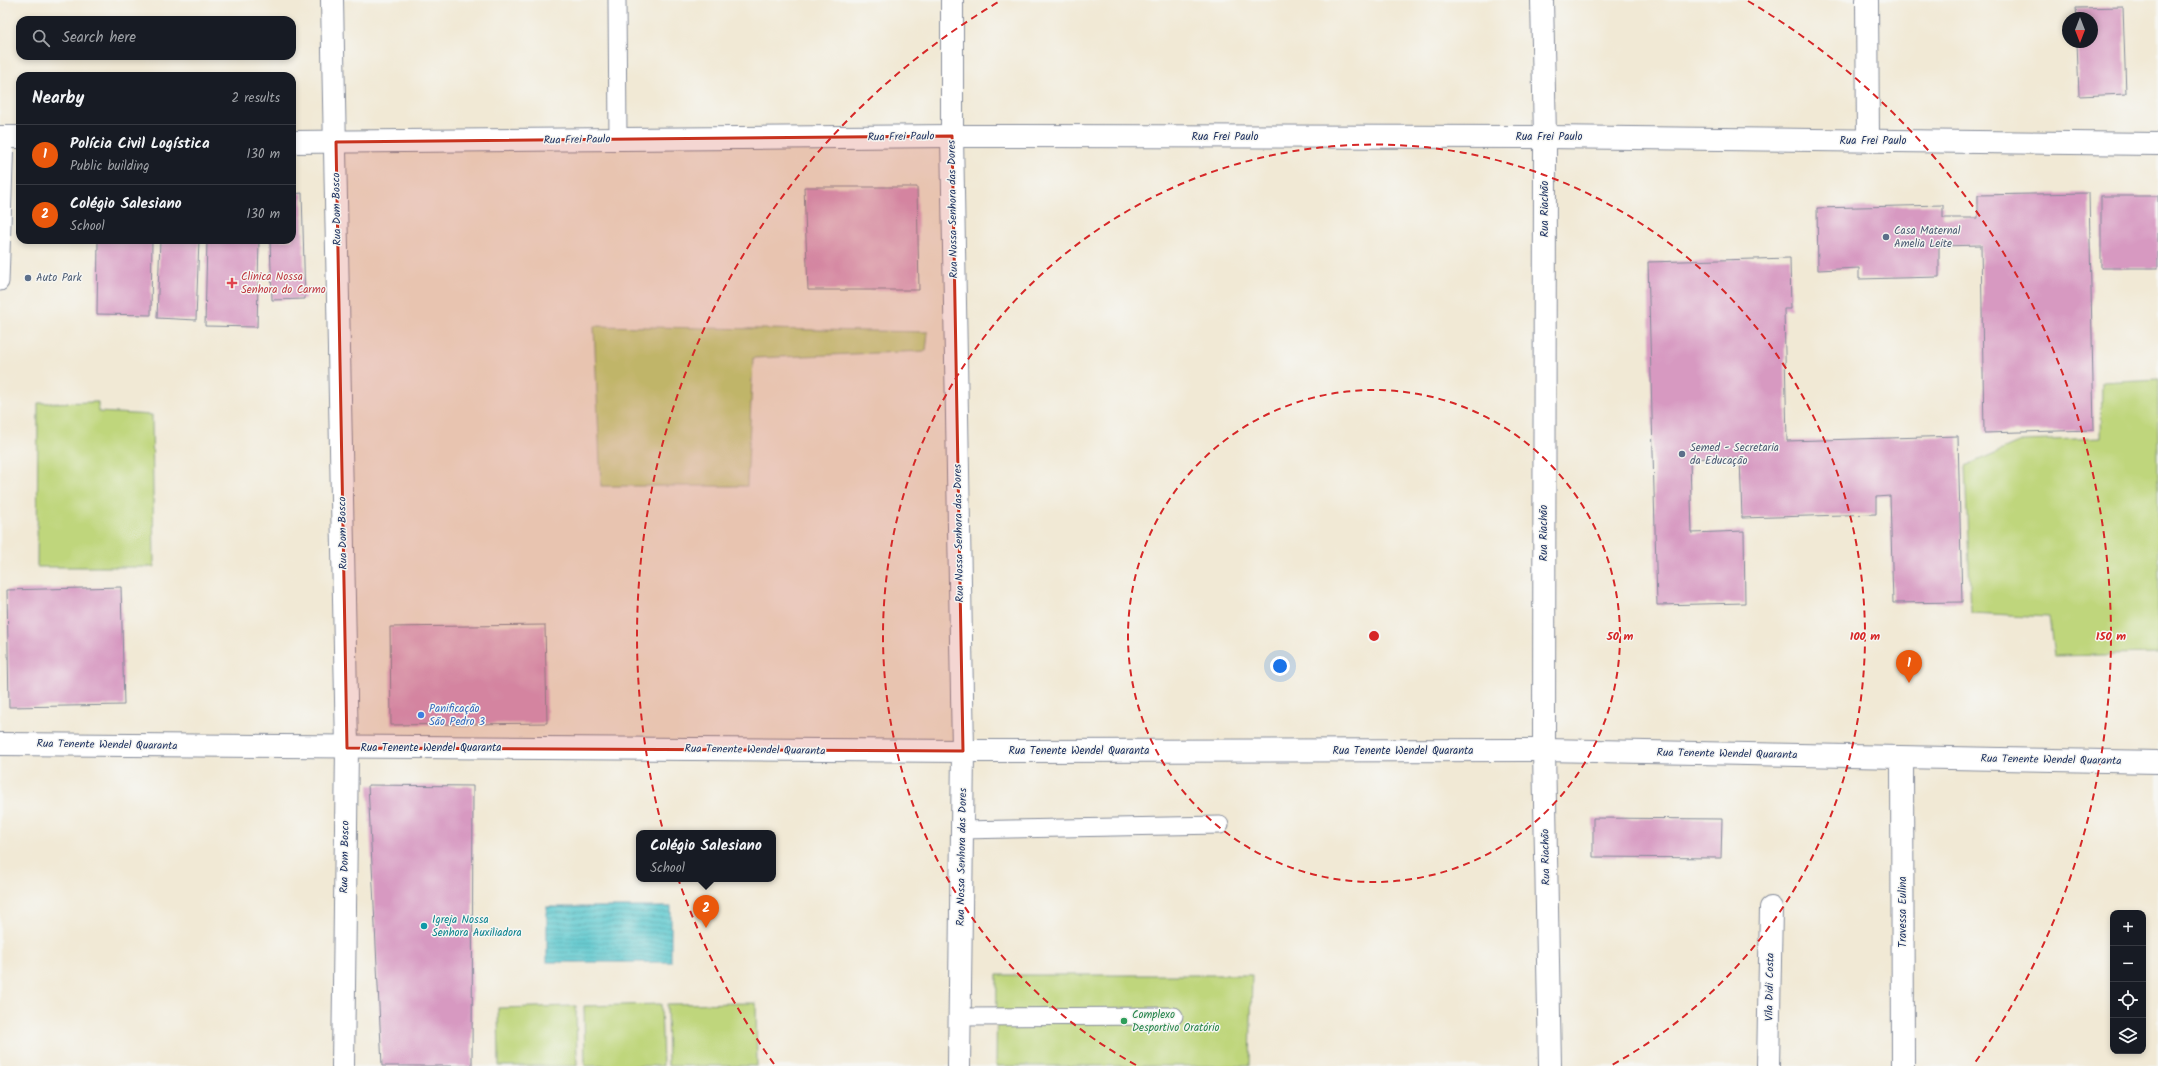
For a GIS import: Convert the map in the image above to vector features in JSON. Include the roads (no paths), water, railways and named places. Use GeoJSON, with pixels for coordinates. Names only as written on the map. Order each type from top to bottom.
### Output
{"type":"FeatureCollection","features":[{"type":"Feature","properties":{"kind":"street","name":"Rua Dom Bosco"},"geometry":{"type":"LineString","coordinates":[[332,0],[347,748],[343,1066]]}},
{"type":"Feature","properties":{"kind":"street","name":"Rua Nossa Senhora das Dores"},"geometry":{"type":"LineString","coordinates":[[952,0],[952,136],[962,752],[959,1066]]}},
{"type":"Feature","properties":{"kind":"street","name":"Rua Riachão"},"geometry":{"type":"LineString","coordinates":[[1542,0],[1545,137],[1544,750],[1550,1066]]}},
{"type":"Feature","properties":{"kind":"street"},"geometry":{"type":"LineString","coordinates":[[1867,0],[1868,140]]}},
{"type":"Feature","properties":{"kind":"street","name":"Rua Frei Paulo"},"geometry":{"type":"LineString","coordinates":[[296,142],[952,136],[1545,137],[2158,144]]}},
{"type":"Feature","properties":{"kind":"street","name":"Rua Tenente Wendel Quaranta"},"geometry":{"type":"LineString","coordinates":[[0,744],[962,752],[1544,750],[2158,762]]}},
{"type":"Feature","properties":{"kind":"street","name":"Travessa Eulina"},"geometry":{"type":"LineString","coordinates":[[1902,758],[1903,1066]]}},
{"type":"Feature","properties":{"kind":"street","name":"Vila Didi Costa"},"geometry":{"type":"LineString","coordinates":[[1768,1066],[1771,908]]}},
{"type":"Feature","properties":{"kind":"lane"},"geometry":{"type":"LineString","coordinates":[[617,0],[618,140]]}},
{"type":"Feature","properties":{"kind":"lane"},"geometry":{"type":"LineString","coordinates":[[0,282],[8,137]]}},
{"type":"Feature","properties":{"kind":"lane"},"geometry":{"type":"LineString","coordinates":[[962,830],[1220,825]]}},
{"type":"Feature","properties":{"kind":"lane"},"geometry":{"type":"LineString","coordinates":[[960,1017],[1174,1016]]}},
{"type":"Feature","properties":{"kind":"water"},"geometry":{"type":"Polygon","coordinates":[[[547,907],[671,907],[671,962],[547,962],[547,907]]]}},
{"type":"Feature","properties":{"kind":"place","name":"Casa Maternal Amelia Leite"},"geometry":{"type":"Point","coordinates":[1886,237]}},
{"type":"Feature","properties":{"kind":"place","name":"Auto Park"},"geometry":{"type":"Point","coordinates":[28,278]}},
{"type":"Feature","properties":{"kind":"place","name":"Clinica Nossa Senhora do Carmo"},"geometry":{"type":"Point","coordinates":[232,283]}},
{"type":"Feature","properties":{"kind":"place","name":"Semed - Secretaria da Educação"},"geometry":{"type":"Point","coordinates":[1682,454]}},
{"type":"Feature","properties":{"kind":"place","name":"Polícia Civil Logística"},"geometry":{"type":"Point","coordinates":[1909,683]}},
{"type":"Feature","properties":{"kind":"place","name":"Panificação São Pedro 3"},"geometry":{"type":"Point","coordinates":[421,715]}},
{"type":"Feature","properties":{"kind":"place","name":"Igreja Nossa Senhora Auxiliadora"},"geometry":{"type":"Point","coordinates":[424,926]}},
{"type":"Feature","properties":{"kind":"place","name":"Colégio Salesiano"},"geometry":{"type":"Point","coordinates":[706,928]}},
{"type":"Feature","properties":{"kind":"place","name":"Complexo Desportivo Oratório"},"geometry":{"type":"Point","coordinates":[1124,1021]}}]}
